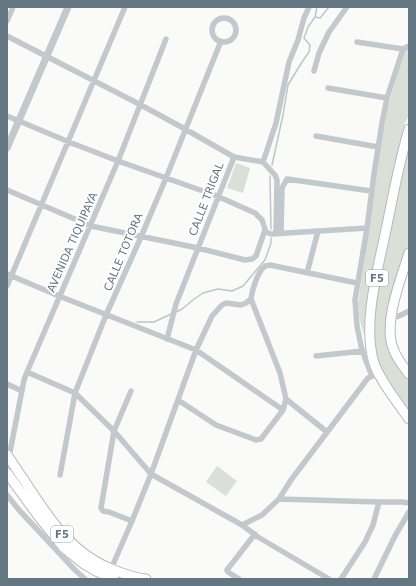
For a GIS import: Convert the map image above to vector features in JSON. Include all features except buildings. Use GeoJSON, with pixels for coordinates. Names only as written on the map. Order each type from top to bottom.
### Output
{"type":"FeatureCollection","features":[{"type":"Feature","properties":{"kind":"highway","name":"F5"},"geometry":{"type":"LineString","coordinates":[[409,129],[400,162],[372,299],[369,328],[370,346],[376,374],[383,381],[409,420]]}},
{"type":"Feature","properties":{"kind":"highway","name":"F5"},"geometry":{"type":"LineString","coordinates":[[409,254],[393,303],[390,334],[392,348],[409,374]]}},
{"type":"Feature","properties":{"kind":"highway","name":"F5"},"geometry":{"type":"LineString","coordinates":[[8,456],[63,535],[81,552],[94,561],[111,569],[141,579],[146,579]]}},
{"type":"Feature","properties":{"kind":"highway","name":"F5"},"geometry":{"type":"LineString","coordinates":[[7,473],[64,548],[84,564],[114,579]]}},
{"type":"Feature","properties":{"kind":"street"},"geometry":{"type":"LineString","coordinates":[[7,21],[13,7]]}},
{"type":"Feature","properties":{"kind":"street"},"geometry":{"type":"LineString","coordinates":[[7,148],[68,7]]}},
{"type":"Feature","properties":{"kind":"street"},"geometry":{"type":"LineString","coordinates":[[7,286],[9,275],[42,205],[125,7]]}},
{"type":"Feature","properties":{"kind":"street"},"geometry":{"type":"LineString","coordinates":[[263,162],[276,123],[289,62],[309,7]]}},
{"type":"Feature","properties":{"kind":"street"},"geometry":{"type":"LineString","coordinates":[[314,71],[319,53],[329,32],[347,7]]}},
{"type":"Feature","properties":{"kind":"street"},"geometry":{"type":"LineString","coordinates":[[220,18],[224,18],[228,19],[234,24],[234,35],[225,42],[221,41],[215,38],[212,26],[220,18]]}},
{"type":"Feature","properties":{"kind":"street"},"geometry":{"type":"LineString","coordinates":[[7,36],[141,105],[234,156],[263,162],[275,175],[277,180],[279,234]]}},
{"type":"Feature","properties":{"kind":"street","name":"AVENIDA TIQUIPAYA"},"geometry":{"type":"LineString","coordinates":[[8,456],[27,372],[118,162],[166,39]]}},
{"type":"Feature","properties":{"kind":"street","name":"CALLE TOTORA"},"geometry":{"type":"LineString","coordinates":[[60,475],[75,393],[106,315],[166,178],[221,41]]}},
{"type":"Feature","properties":{"kind":"street"},"geometry":{"type":"LineString","coordinates":[[357,42],[403,49],[409,46]]}},
{"type":"Feature","properties":{"kind":"street"},"geometry":{"type":"LineString","coordinates":[[242,525],[262,515],[279,499],[291,480],[368,378],[376,374],[363,351],[357,326],[355,300],[382,123],[387,98],[403,49]]}},
{"type":"Feature","properties":{"kind":"street"},"geometry":{"type":"LineString","coordinates":[[328,88],[387,98]]}},
{"type":"Feature","properties":{"kind":"street"},"geometry":{"type":"LineString","coordinates":[[7,116],[118,162],[217,196],[255,213],[262,220],[265,230],[256,256],[252,259],[244,260],[198,248],[90,226],[7,190]]}},
{"type":"Feature","properties":{"kind":"street"},"geometry":{"type":"LineString","coordinates":[[316,136],[378,147]]}},
{"type":"Feature","properties":{"kind":"street","name":"CALLE TRIGAL"},"geometry":{"type":"LineString","coordinates":[[167,339],[176,304],[217,196],[234,156]]}},
{"type":"Feature","properties":{"kind":"street"},"geometry":{"type":"LineString","coordinates":[[279,234],[282,188],[287,180],[371,191]]}},
{"type":"Feature","properties":{"kind":"street"},"geometry":{"type":"LineString","coordinates":[[265,230],[271,234],[279,234],[367,228]]}},
{"type":"Feature","properties":{"kind":"street"},"geometry":{"type":"LineString","coordinates":[[307,272],[318,231]]}},
{"type":"Feature","properties":{"kind":"street"},"geometry":{"type":"LineString","coordinates":[[178,400],[216,425],[256,440],[261,439],[283,410],[286,399],[280,373],[251,299],[252,291],[260,271],[265,266],[270,265],[357,283]]}},
{"type":"Feature","properties":{"kind":"street"},"geometry":{"type":"LineString","coordinates":[[9,275],[196,350],[283,410]]}},
{"type":"Feature","properties":{"kind":"street"},"geometry":{"type":"LineString","coordinates":[[111,569],[151,474],[196,350],[212,316],[222,305],[226,303],[241,305],[251,299]]}},
{"type":"Feature","properties":{"kind":"street"},"geometry":{"type":"LineString","coordinates":[[391,318],[409,311]]}},
{"type":"Feature","properties":{"kind":"street"},"geometry":{"type":"LineString","coordinates":[[316,356],[363,351]]}},
{"type":"Feature","properties":{"kind":"street"},"geometry":{"type":"LineString","coordinates":[[27,372],[75,393],[114,431],[151,474],[242,525],[329,579]]}},
{"type":"Feature","properties":{"kind":"street"},"geometry":{"type":"LineString","coordinates":[[7,384],[22,391]]}},
{"type":"Feature","properties":{"kind":"street"},"geometry":{"type":"LineString","coordinates":[[131,391],[114,431],[101,508],[103,511],[132,521]]}},
{"type":"Feature","properties":{"kind":"street"},"geometry":{"type":"LineString","coordinates":[[286,399],[328,432]]}},
{"type":"Feature","properties":{"kind":"street"},"geometry":{"type":"LineString","coordinates":[[7,495],[19,510],[85,579]]}},
{"type":"Feature","properties":{"kind":"street"},"geometry":{"type":"LineString","coordinates":[[279,499],[409,503]]}},
{"type":"Feature","properties":{"kind":"street"},"geometry":{"type":"LineString","coordinates":[[341,579],[365,542],[373,525],[379,502]]}},
{"type":"Feature","properties":{"kind":"street"},"geometry":{"type":"LineString","coordinates":[[374,579],[395,536],[409,512]]}},
{"type":"Feature","properties":{"kind":"street"},"geometry":{"type":"LineString","coordinates":[[239,579],[227,570],[255,534]]}},
{"type":"Feature","properties":{"kind":"shaded area"},"geometry":{"type":"Polygon","coordinates":[[[409,48],[409,115],[405,123],[399,146],[374,261],[367,298],[364,335],[360,321],[358,304],[374,183],[388,106],[404,52],[409,48]]]}},
{"type":"Feature","properties":{"kind":"shaded area"},"geometry":{"type":"Polygon","coordinates":[[[409,142],[409,242],[388,311],[398,365],[409,380],[409,411],[389,382],[377,359],[375,351],[374,324],[379,281],[409,142]]]}},
{"type":"Feature","properties":{"kind":"shaded area"},"geometry":{"type":"Polygon","coordinates":[[[236,163],[250,168],[243,193],[227,188],[236,163]]]}},
{"type":"Feature","properties":{"kind":"shaded area"},"geometry":{"type":"Polygon","coordinates":[[[217,466],[237,481],[226,496],[206,482],[217,466]]]}},
{"type":"Feature","properties":{"kind":"waterway"},"geometry":{"type":"LineString","coordinates":[[315,17],[317,7]]}},
{"type":"Feature","properties":{"kind":"waterway"},"geometry":{"type":"LineString","coordinates":[[272,165],[288,85],[309,52],[310,45],[304,38],[308,27],[315,17],[320,18],[329,7]]}},
{"type":"Feature","properties":{"kind":"waterway"},"geometry":{"type":"LineString","coordinates":[[270,176],[271,229]]}},
{"type":"Feature","properties":{"kind":"waterway"},"geometry":{"type":"LineString","coordinates":[[176,312],[203,293],[218,289],[232,291],[243,286],[265,260],[271,243],[271,238]]}},
{"type":"Feature","properties":{"kind":"waterway"},"geometry":{"type":"LineString","coordinates":[[137,322],[154,322],[171,314]]}}]}
